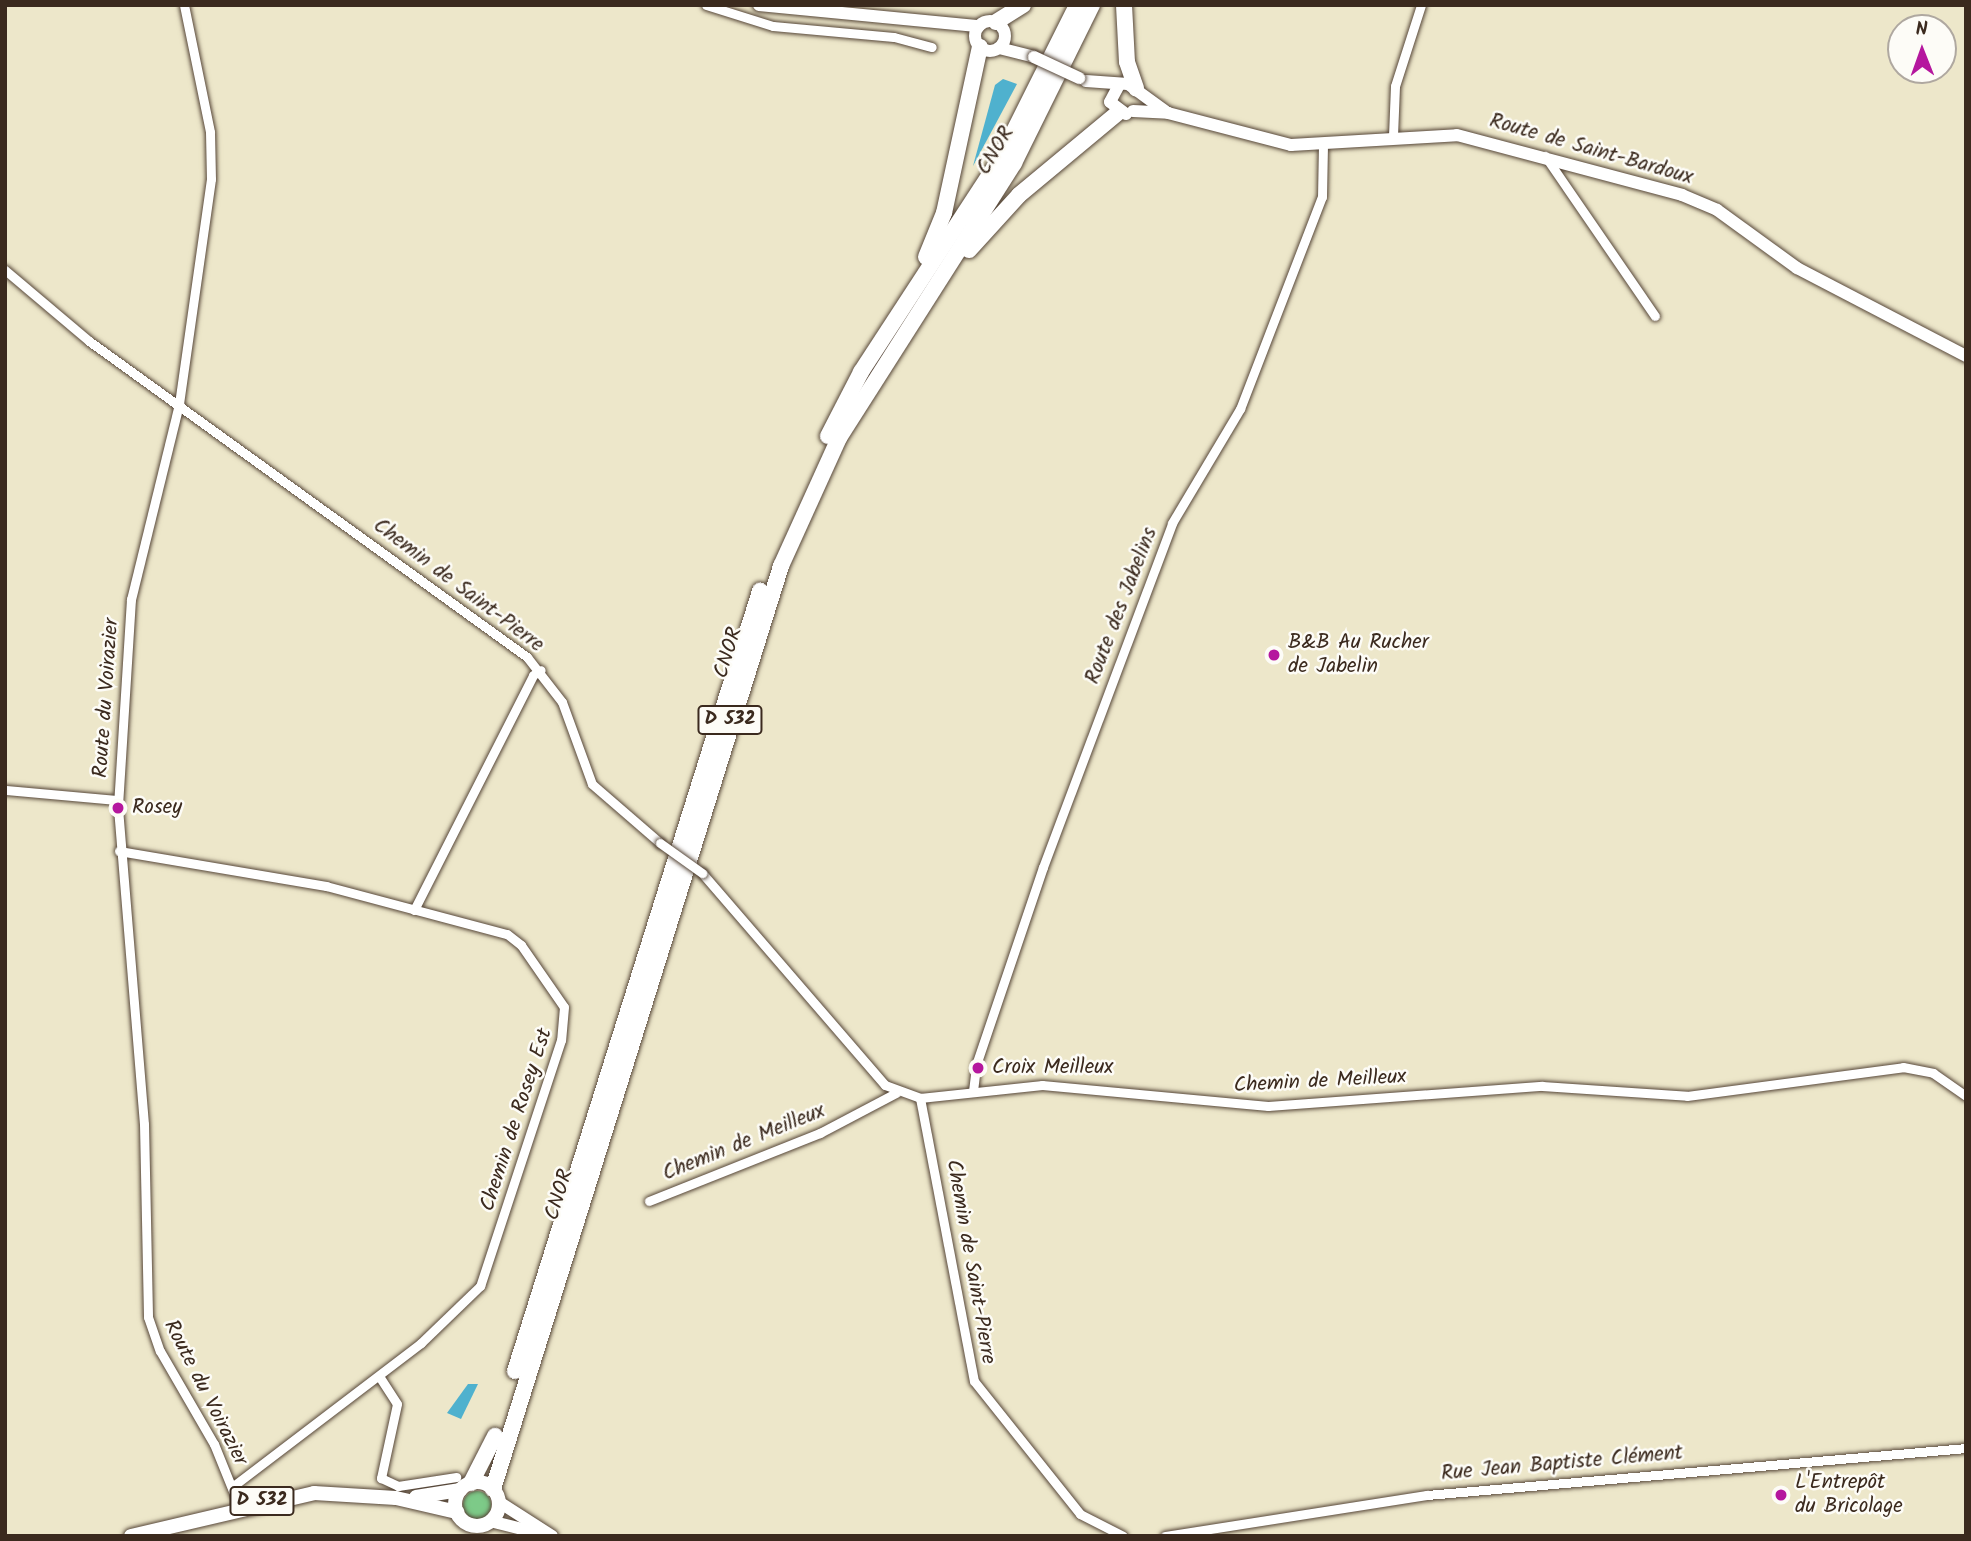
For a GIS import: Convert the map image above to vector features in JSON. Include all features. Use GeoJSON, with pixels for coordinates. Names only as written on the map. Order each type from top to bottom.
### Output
{"type":"FeatureCollection","features":[{"type":"Feature","properties":{"kind":"highway"},"geometry":{"type":"LineString","coordinates":[[996,22],[1023,5]]}},
{"type":"Feature","properties":{"kind":"highway","name":"CNOR"},"geometry":{"type":"LineString","coordinates":[[462,1484],[492,1444],[755,603],[805,483],[861,373],[1001,157],[1077,5]]}},
{"type":"Feature","properties":{"kind":"highway","name":"CNOR"},"geometry":{"type":"LineString","coordinates":[[496,1495],[766,606],[839,438],[1014,163],[1092,5]]}},
{"type":"Feature","properties":{"kind":"highway"},"geometry":{"type":"LineString","coordinates":[[1124,5],[1126,62],[1138,91]]}},
{"type":"Feature","properties":{"kind":"highway"},"geometry":{"type":"LineString","coordinates":[[861,373],[937,235],[978,44]]}},
{"type":"Feature","properties":{"kind":"highway"},"geometry":{"type":"LineString","coordinates":[[905,331],[1020,195],[1121,108]]}},
{"type":"Feature","properties":{"kind":"main road"},"geometry":{"type":"LineString","coordinates":[[462,1484],[496,1495],[490,1521],[472,1525],[457,1512],[462,1484]]}},
{"type":"Feature","properties":{"kind":"main road","name":"D 532"},"geometry":{"type":"LineString","coordinates":[[396,1498],[462,1484]]}},
{"type":"Feature","properties":{"kind":"main road","name":"D 532"},"geometry":{"type":"LineString","coordinates":[[131,1536],[239,1506],[314,1493],[396,1498],[457,1512]]}},
{"type":"Feature","properties":{"kind":"street","name":"Route du Voirazier"},"geometry":{"type":"LineString","coordinates":[[184,5],[210,132],[211,179],[179,404],[131,599],[118,800],[119,851],[144,1124],[148,1317],[233,1486],[239,1506]]}},
{"type":"Feature","properties":{"kind":"street"},"geometry":{"type":"LineString","coordinates":[[706,5],[774,26],[894,37],[932,47]]}},
{"type":"Feature","properties":{"kind":"street"},"geometry":{"type":"LineString","coordinates":[[759,5],[861,11],[939,25],[979,26],[996,22],[1002,42]]}},
{"type":"Feature","properties":{"kind":"street"},"geometry":{"type":"LineString","coordinates":[[1393,136],[1395,86],[1421,5]]}},
{"type":"Feature","properties":{"kind":"street"},"geometry":{"type":"LineString","coordinates":[[939,25],[978,44],[1002,42],[1083,80],[1121,108]]}},
{"type":"Feature","properties":{"kind":"street"},"geometry":{"type":"LineString","coordinates":[[978,44],[979,26]]}},
{"type":"Feature","properties":{"kind":"street"},"geometry":{"type":"LineString","coordinates":[[1083,80],[1119,85],[1138,91],[1121,108]]}},
{"type":"Feature","properties":{"kind":"street"},"geometry":{"type":"LineString","coordinates":[[1119,85],[1121,108]]}},
{"type":"Feature","properties":{"kind":"street","name":"Route de Saint-Bardoux"},"geometry":{"type":"LineString","coordinates":[[1138,91],[1168,113]]}},
{"type":"Feature","properties":{"kind":"street","name":"Route de Saint-Bardoux"},"geometry":{"type":"LineString","coordinates":[[1121,108],[1168,113],[1266,142],[1323,145],[1393,136],[1457,135],[1545,156],[1700,201],[1788,262],[1966,356]]}},
{"type":"Feature","properties":{"kind":"street","name":"Route des Jabelins"},"geometry":{"type":"LineString","coordinates":[[974,1091],[976,1065],[1043,867],[1172,523],[1240,409],[1322,197],[1323,145]]}},
{"type":"Feature","properties":{"kind":"street"},"geometry":{"type":"LineString","coordinates":[[1545,156],[1655,316]]}},
{"type":"Feature","properties":{"kind":"street","name":"Chemin de Saint-Pierre"},"geometry":{"type":"LineString","coordinates":[[5,270],[89,341],[541,670],[562,702],[593,784],[660,843],[702,873],[897,1093]]}},
{"type":"Feature","properties":{"kind":"street"},"geometry":{"type":"LineString","coordinates":[[414,910],[533,675],[541,670]]}},
{"type":"Feature","properties":{"kind":"street"},"geometry":{"type":"LineString","coordinates":[[5,790],[118,800]]}},
{"type":"Feature","properties":{"kind":"street","name":"Chemin de Rosey Est"},"geometry":{"type":"LineString","coordinates":[[119,851],[326,886],[517,941],[564,1007],[566,1024],[483,1281],[379,1376],[233,1486]]}},
{"type":"Feature","properties":{"kind":"street","name":"Chemin de Meilleux"},"geometry":{"type":"LineString","coordinates":[[649,1201],[820,1133],[897,1093],[920,1098],[1042,1084],[1268,1107],[1542,1086],[1687,1096],[1903,1067],[1933,1073],[1966,1097]]}},
{"type":"Feature","properties":{"kind":"street","name":"Chemin de Saint-Pierre"},"geometry":{"type":"LineString","coordinates":[[920,1098],[974,1381],[1080,1514],[1123,1536]]}},
{"type":"Feature","properties":{"kind":"street"},"geometry":{"type":"LineString","coordinates":[[379,1376],[397,1404],[381,1478],[398,1486],[462,1484]]}},
{"type":"Feature","properties":{"kind":"street","name":"Rue Jean Baptiste Clément"},"geometry":{"type":"LineString","coordinates":[[1165,1536],[1427,1494],[1966,1448]]}},
{"type":"Feature","properties":{"kind":"street"},"geometry":{"type":"LineString","coordinates":[[496,1495],[551,1536]]}},
{"type":"Feature","properties":{"kind":"street"},"geometry":{"type":"LineString","coordinates":[[490,1521],[551,1536]]}},
{"type":"Feature","properties":{"kind":"green space"},"geometry":{"type":"Polygon","coordinates":[[[477,1491],[487,1495],[491,1505],[487,1515],[477,1519],[467,1515],[463,1505],[467,1495],[477,1491]]]}},
{"type":"Feature","properties":{"kind":"water"},"geometry":{"type":"Polygon","coordinates":[[[1003,79],[1017,84],[973,166],[995,85],[1003,79]]]}},
{"type":"Feature","properties":{"kind":"water"},"geometry":{"type":"Polygon","coordinates":[[[468,1384],[478,1384],[461,1419],[447,1413],[468,1384]]]}},
{"type":"Feature","properties":{"kind":"place","name":"B&B Au Rucher de Jabelin"},"geometry":{"type":"Point","coordinates":[1274,655]}},
{"type":"Feature","properties":{"kind":"place","name":"Rosey"},"geometry":{"type":"Point","coordinates":[118,808]}},
{"type":"Feature","properties":{"kind":"place","name":"Croix Meilleux"},"geometry":{"type":"Point","coordinates":[978,1068]}},
{"type":"Feature","properties":{"kind":"place","name":"L'Entrepôt du Bricolage"},"geometry":{"type":"Point","coordinates":[1781,1495]}}]}
